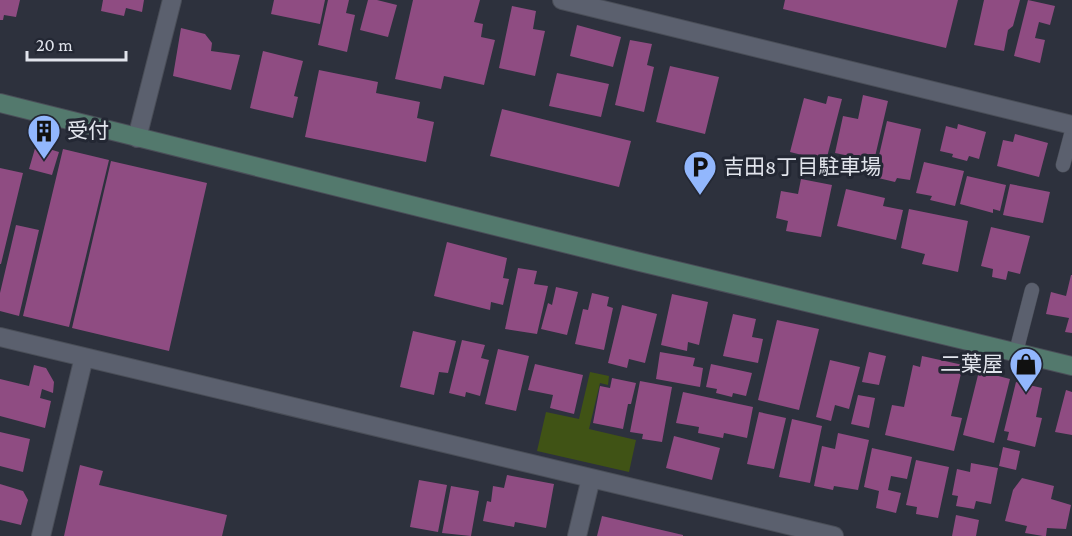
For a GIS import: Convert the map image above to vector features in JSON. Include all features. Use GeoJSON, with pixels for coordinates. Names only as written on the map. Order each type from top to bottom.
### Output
{"type":"FeatureCollection","features":[{"type":"Feature","properties":{"kind":"street"},"geometry":{"type":"LineString","coordinates":[[137,138],[172,0]]}},
{"type":"Feature","properties":{"kind":"street"},"geometry":{"type":"LineString","coordinates":[[562,0],[1072,125]]}},
{"type":"Feature","properties":{"kind":"street"},"geometry":{"type":"LineString","coordinates":[[0,103],[1072,366]]}},
{"type":"Feature","properties":{"kind":"street"},"geometry":{"type":"LineString","coordinates":[[0,337],[834,536]]}},
{"type":"Feature","properties":{"kind":"street"},"geometry":{"type":"LineString","coordinates":[[41,536],[84,357]]}},
{"type":"Feature","properties":{"kind":"street"},"geometry":{"type":"LineString","coordinates":[[577,536],[591,478]]}},
{"type":"Feature","properties":{"kind":"lane"},"geometry":{"type":"LineString","coordinates":[[1063,165],[1072,131]]}},
{"type":"Feature","properties":{"kind":"lane"},"geometry":{"type":"LineString","coordinates":[[1016,352],[1032,290]]}},
{"type":"Feature","properties":{"kind":"green space"},"geometry":{"type":"Polygon","coordinates":[[[590,372],[609,376],[608,385],[600,383],[589,429],[636,440],[629,472],[537,451],[546,412],[579,419],[590,372]]]}},
{"type":"Feature","properties":{"kind":"building"},"geometry":{"type":"Polygon","coordinates":[[[0,0],[20,0],[16,17],[4,15],[3,20],[0,20],[0,0]]]}},
{"type":"Feature","properties":{"kind":"building"},"geometry":{"type":"Polygon","coordinates":[[[103,0],[144,0],[142,12],[126,8],[124,16],[101,11],[103,0]]]}},
{"type":"Feature","properties":{"kind":"building"},"geometry":{"type":"Polygon","coordinates":[[[274,0],[325,0],[320,24],[271,14],[274,0]]]}},
{"type":"Feature","properties":{"kind":"building"},"geometry":{"type":"Polygon","coordinates":[[[328,0],[349,0],[346,13],[355,15],[347,52],[318,45],[328,0]]]}},
{"type":"Feature","properties":{"kind":"building"},"geometry":{"type":"Polygon","coordinates":[[[368,0],[397,5],[388,37],[360,30],[368,0]]]}},
{"type":"Feature","properties":{"kind":"building"},"geometry":{"type":"Polygon","coordinates":[[[413,0],[480,0],[474,22],[483,24],[481,37],[495,40],[484,85],[444,76],[441,89],[395,79],[413,0]]]}},
{"type":"Feature","properties":{"kind":"building"},"geometry":{"type":"Polygon","coordinates":[[[785,0],[958,0],[946,48],[783,9],[785,0]]]}},
{"type":"Feature","properties":{"kind":"building"},"geometry":{"type":"Polygon","coordinates":[[[984,0],[1020,0],[1013,26],[1008,30],[1004,51],[974,45],[984,0]]]}},
{"type":"Feature","properties":{"kind":"building"},"geometry":{"type":"Polygon","coordinates":[[[1028,0],[1055,6],[1050,25],[1039,22],[1035,38],[1045,40],[1040,63],[1014,56],[1028,0]]]}},
{"type":"Feature","properties":{"kind":"building"},"geometry":{"type":"Polygon","coordinates":[[[512,6],[536,11],[533,29],[545,31],[535,76],[499,68],[512,6]]]}},
{"type":"Feature","properties":{"kind":"building"},"geometry":{"type":"Polygon","coordinates":[[[577,25],[621,37],[613,67],[570,56],[577,25]]]}},
{"type":"Feature","properties":{"kind":"building"},"geometry":{"type":"Polygon","coordinates":[[[181,28],[205,34],[212,43],[211,51],[240,55],[231,90],[173,76],[181,28]]]}},
{"type":"Feature","properties":{"kind":"building"},"geometry":{"type":"Polygon","coordinates":[[[630,40],[652,44],[647,65],[654,67],[644,112],[615,105],[630,40]]]}},
{"type":"Feature","properties":{"kind":"building"},"geometry":{"type":"Polygon","coordinates":[[[263,51],[303,61],[294,96],[298,97],[293,118],[250,108],[263,51]]]}},
{"type":"Feature","properties":{"kind":"building"},"geometry":{"type":"Polygon","coordinates":[[[670,66],[719,77],[705,134],[656,122],[670,66]]]}},
{"type":"Feature","properties":{"kind":"building"},"geometry":{"type":"Polygon","coordinates":[[[319,70],[378,82],[376,93],[420,102],[417,118],[434,122],[426,162],[305,137],[319,70]]]}},
{"type":"Feature","properties":{"kind":"building"},"geometry":{"type":"Polygon","coordinates":[[[557,73],[609,84],[601,117],[549,106],[557,73]]]}},
{"type":"Feature","properties":{"kind":"building"},"geometry":{"type":"Polygon","coordinates":[[[863,95],[888,101],[874,161],[835,153],[843,116],[858,119],[863,95]]]}},
{"type":"Feature","properties":{"kind":"building"},"geometry":{"type":"Polygon","coordinates":[[[828,96],[842,99],[826,161],[790,152],[804,98],[826,104],[828,96]]]}},
{"type":"Feature","properties":{"kind":"building"},"geometry":{"type":"Polygon","coordinates":[[[502,109],[631,141],[619,187],[490,156],[502,109]]]}},
{"type":"Feature","properties":{"kind":"building"},"geometry":{"type":"Polygon","coordinates":[[[887,121],[921,129],[910,180],[897,178],[895,182],[874,177],[887,121]]]}},
{"type":"Feature","properties":{"kind":"building"},"geometry":{"type":"Polygon","coordinates":[[[958,124],[986,132],[979,159],[969,156],[967,161],[940,151],[946,126],[957,129],[958,124]]]}},
{"type":"Feature","properties":{"kind":"building"},"geometry":{"type":"Polygon","coordinates":[[[1015,134],[1048,143],[1039,177],[997,166],[1003,140],[1013,142],[1015,134]]]}},
{"type":"Feature","properties":{"kind":"building","name":"受付"},"geometry":{"type":"Polygon","coordinates":[[[36,145],[59,152],[52,175],[29,169],[36,145]]]}},
{"type":"Feature","properties":{"kind":"building"},"geometry":{"type":"Polygon","coordinates":[[[63,149],[109,160],[69,327],[23,316],[63,149]]]}},
{"type":"Feature","properties":{"kind":"building"},"geometry":{"type":"Polygon","coordinates":[[[111,161],[207,183],[169,351],[72,328],[111,161]]]}},
{"type":"Feature","properties":{"kind":"building"},"geometry":{"type":"Polygon","coordinates":[[[924,162],[964,171],[955,206],[930,200],[932,196],[916,193],[924,162]]]}},
{"type":"Feature","properties":{"kind":"building"},"geometry":{"type":"Polygon","coordinates":[[[0,168],[23,173],[1,264],[0,264],[0,168]]]}},
{"type":"Feature","properties":{"kind":"building"},"geometry":{"type":"Polygon","coordinates":[[[967,176],[1006,185],[1000,211],[993,209],[993,213],[960,204],[967,176]]]}},
{"type":"Feature","properties":{"kind":"building"},"geometry":{"type":"Polygon","coordinates":[[[801,179],[832,185],[821,237],[786,231],[788,221],[776,218],[781,191],[798,194],[801,179]]]}},
{"type":"Feature","properties":{"kind":"building"},"geometry":{"type":"Polygon","coordinates":[[[1010,184],[1050,192],[1043,223],[1003,215],[1010,184]]]}},
{"type":"Feature","properties":{"kind":"building"},"geometry":{"type":"Polygon","coordinates":[[[846,189],[885,198],[883,206],[903,210],[896,240],[837,226],[846,189]]]}},
{"type":"Feature","properties":{"kind":"building"},"geometry":{"type":"Polygon","coordinates":[[[909,209],[968,221],[958,272],[922,264],[925,254],[901,248],[909,209]]]}},
{"type":"Feature","properties":{"kind":"building"},"geometry":{"type":"Polygon","coordinates":[[[16,225],[39,230],[19,316],[0,311],[0,293],[16,225]]]}},
{"type":"Feature","properties":{"kind":"building"},"geometry":{"type":"Polygon","coordinates":[[[991,227],[1030,236],[1020,274],[1008,271],[1006,280],[992,277],[993,269],[981,266],[991,227]]]}},
{"type":"Feature","properties":{"kind":"building"},"geometry":{"type":"Polygon","coordinates":[[[447,242],[507,258],[503,278],[509,279],[503,305],[491,302],[490,310],[434,296],[447,242]]]}},
{"type":"Feature","properties":{"kind":"building"},"geometry":{"type":"Polygon","coordinates":[[[518,268],[537,271],[534,284],[548,286],[537,334],[505,329],[518,268]]]}},
{"type":"Feature","properties":{"kind":"building"},"geometry":{"type":"Polygon","coordinates":[[[1071,275],[1072,333],[1065,332],[1069,318],[1046,314],[1051,292],[1066,296],[1071,275]]]}},
{"type":"Feature","properties":{"kind":"building"},"geometry":{"type":"Polygon","coordinates":[[[556,287],[578,292],[567,335],[541,329],[548,303],[552,305],[556,287]]]}},
{"type":"Feature","properties":{"kind":"building"},"geometry":{"type":"Polygon","coordinates":[[[592,293],[609,297],[607,306],[613,308],[604,350],[575,344],[583,309],[588,310],[592,293]]]}},
{"type":"Feature","properties":{"kind":"building"},"geometry":{"type":"Polygon","coordinates":[[[672,294],[708,302],[699,345],[688,342],[687,351],[661,345],[672,294]]]}},
{"type":"Feature","properties":{"kind":"building"},"geometry":{"type":"Polygon","coordinates":[[[622,305],[657,314],[645,363],[629,359],[627,368],[608,363],[622,305]]]}},
{"type":"Feature","properties":{"kind":"building"},"geometry":{"type":"Polygon","coordinates":[[[733,314],[756,319],[752,337],[763,339],[758,363],[723,356],[733,314]]]}},
{"type":"Feature","properties":{"kind":"building"},"geometry":{"type":"Polygon","coordinates":[[[777,320],[819,329],[799,410],[758,400],[777,320]]]}},
{"type":"Feature","properties":{"kind":"building"},"geometry":{"type":"Polygon","coordinates":[[[413,331],[456,341],[448,373],[439,372],[434,395],[400,387],[413,331]]]}},
{"type":"Feature","properties":{"kind":"building"},"geometry":{"type":"Polygon","coordinates":[[[462,340],[485,345],[481,358],[489,360],[480,396],[466,392],[465,397],[449,393],[462,340]]]}},
{"type":"Feature","properties":{"kind":"building"},"geometry":{"type":"Polygon","coordinates":[[[498,349],[529,356],[516,411],[485,404],[498,349]]]}},
{"type":"Feature","properties":{"kind":"building"},"geometry":{"type":"Polygon","coordinates":[[[660,352],[695,358],[693,366],[703,368],[700,387],[656,379],[660,352]]]}},
{"type":"Feature","properties":{"kind":"building"},"geometry":{"type":"Polygon","coordinates":[[[869,352],[886,356],[879,385],[862,382],[869,352]]]}},
{"type":"Feature","properties":{"kind":"building"},"geometry":{"type":"Polygon","coordinates":[[[922,356],[963,365],[951,416],[962,418],[954,451],[885,435],[892,405],[904,407],[913,365],[920,367],[922,356]]]}},
{"type":"Feature","properties":{"kind":"building"},"geometry":{"type":"Polygon","coordinates":[[[830,360],[860,367],[849,409],[835,405],[831,421],[816,417],[830,360]]]}},
{"type":"Feature","properties":{"kind":"building"},"geometry":{"type":"Polygon","coordinates":[[[535,364],[583,375],[574,414],[550,408],[553,395],[528,390],[535,364]]]}},
{"type":"Feature","properties":{"kind":"building"},"geometry":{"type":"Polygon","coordinates":[[[711,364],[752,373],[746,396],[733,393],[732,397],[716,393],[717,389],[706,387],[711,364]]]}},
{"type":"Feature","properties":{"kind":"building"},"geometry":{"type":"Polygon","coordinates":[[[34,365],[46,368],[54,382],[53,393],[42,389],[40,398],[51,401],[45,428],[0,416],[0,379],[29,386],[34,365]]]}},
{"type":"Feature","properties":{"kind":"building"},"geometry":{"type":"Polygon","coordinates":[[[979,371],[1010,379],[994,443],[963,435],[979,371]]]}},
{"type":"Feature","properties":{"kind":"building"},"geometry":{"type":"Polygon","coordinates":[[[612,378],[636,383],[631,404],[628,404],[623,429],[593,423],[600,386],[610,388],[612,378]]]}},
{"type":"Feature","properties":{"kind":"building"},"geometry":{"type":"Polygon","coordinates":[[[640,381],[672,387],[662,442],[642,439],[643,434],[630,432],[640,381]]]}},
{"type":"Feature","properties":{"kind":"building"},"geometry":{"type":"Polygon","coordinates":[[[1016,382],[1042,388],[1036,417],[1042,418],[1035,447],[1007,440],[1009,432],[1004,431],[1016,382]]]}},
{"type":"Feature","properties":{"kind":"building"},"geometry":{"type":"Polygon","coordinates":[[[1066,390],[1072,392],[1072,435],[1055,432],[1066,390]]]}},
{"type":"Feature","properties":{"kind":"building"},"geometry":{"type":"Polygon","coordinates":[[[683,392],[753,407],[747,438],[724,433],[723,438],[698,433],[699,427],[676,423],[683,392]]]}},
{"type":"Feature","properties":{"kind":"building"},"geometry":{"type":"Polygon","coordinates":[[[858,395],[875,398],[869,428],[851,424],[858,395]]]}},
{"type":"Feature","properties":{"kind":"building"},"geometry":{"type":"Polygon","coordinates":[[[759,412],[786,418],[774,469],[747,464],[759,412]]]}},
{"type":"Feature","properties":{"kind":"building"},"geometry":{"type":"Polygon","coordinates":[[[792,419],[822,426],[810,483],[779,477],[792,419]]]}},
{"type":"Feature","properties":{"kind":"building"},"geometry":{"type":"Polygon","coordinates":[[[0,432],[30,439],[23,472],[0,466],[0,432]]]}},
{"type":"Feature","properties":{"kind":"building"},"geometry":{"type":"Polygon","coordinates":[[[838,433],[869,440],[858,490],[834,486],[833,490],[814,486],[822,446],[835,449],[838,433]]]}},
{"type":"Feature","properties":{"kind":"building"},"geometry":{"type":"Polygon","coordinates":[[[674,436],[720,448],[712,480],[666,468],[674,436]]]}},
{"type":"Feature","properties":{"kind":"building"},"geometry":{"type":"Polygon","coordinates":[[[1003,447],[1020,451],[1016,470],[999,466],[1003,447]]]}},
{"type":"Feature","properties":{"kind":"building"},"geometry":{"type":"Polygon","coordinates":[[[872,448],[912,457],[907,479],[891,476],[888,490],[901,493],[896,513],[876,508],[879,491],[864,487],[872,448]]]}},
{"type":"Feature","properties":{"kind":"building"},"geometry":{"type":"Polygon","coordinates":[[[916,460],[949,467],[938,518],[916,514],[917,507],[906,505],[916,460]]]}},
{"type":"Feature","properties":{"kind":"building"},"geometry":{"type":"Polygon","coordinates":[[[971,463],[998,468],[991,504],[976,501],[974,509],[956,506],[958,496],[952,495],[957,469],[970,472],[971,463]]]}},
{"type":"Feature","properties":{"kind":"building"},"geometry":{"type":"Polygon","coordinates":[[[80,465],[103,471],[99,485],[227,515],[222,536],[64,536],[80,465]]]}},
{"type":"Feature","properties":{"kind":"building"},"geometry":{"type":"Polygon","coordinates":[[[507,475],[554,484],[546,528],[515,522],[514,527],[483,521],[487,501],[491,502],[493,486],[504,488],[507,475]]]}},
{"type":"Feature","properties":{"kind":"building"},"geometry":{"type":"Polygon","coordinates":[[[1022,478],[1054,486],[1051,499],[1071,505],[1066,529],[1047,528],[1046,536],[1043,536],[1025,533],[1027,526],[1005,521],[1013,490],[1022,478]]]}},
{"type":"Feature","properties":{"kind":"building"},"geometry":{"type":"Polygon","coordinates":[[[419,480],[447,485],[438,532],[410,527],[419,480]]]}},
{"type":"Feature","properties":{"kind":"building"},"geometry":{"type":"Polygon","coordinates":[[[0,484],[23,491],[28,500],[21,525],[0,520],[0,484]]]}},
{"type":"Feature","properties":{"kind":"building"},"geometry":{"type":"Polygon","coordinates":[[[451,486],[479,491],[471,536],[442,533],[451,486]]]}},
{"type":"Feature","properties":{"kind":"building"},"geometry":{"type":"Polygon","coordinates":[[[956,515],[979,520],[976,536],[952,536],[956,515]]]}},
{"type":"Feature","properties":{"kind":"building"},"geometry":{"type":"Polygon","coordinates":[[[602,516],[683,535],[683,536],[597,536],[602,516]]]}},
{"type":"Feature","properties":{"kind":"place","name":"受付"},"geometry":{"type":"Point","coordinates":[44,160]}},
{"type":"Feature","properties":{"kind":"place","name":"吉田8丁目駐車場"},"geometry":{"type":"Point","coordinates":[700,196]}},
{"type":"Feature","properties":{"kind":"place","name":"二葉屋"},"geometry":{"type":"Point","coordinates":[1026,393]}}]}
